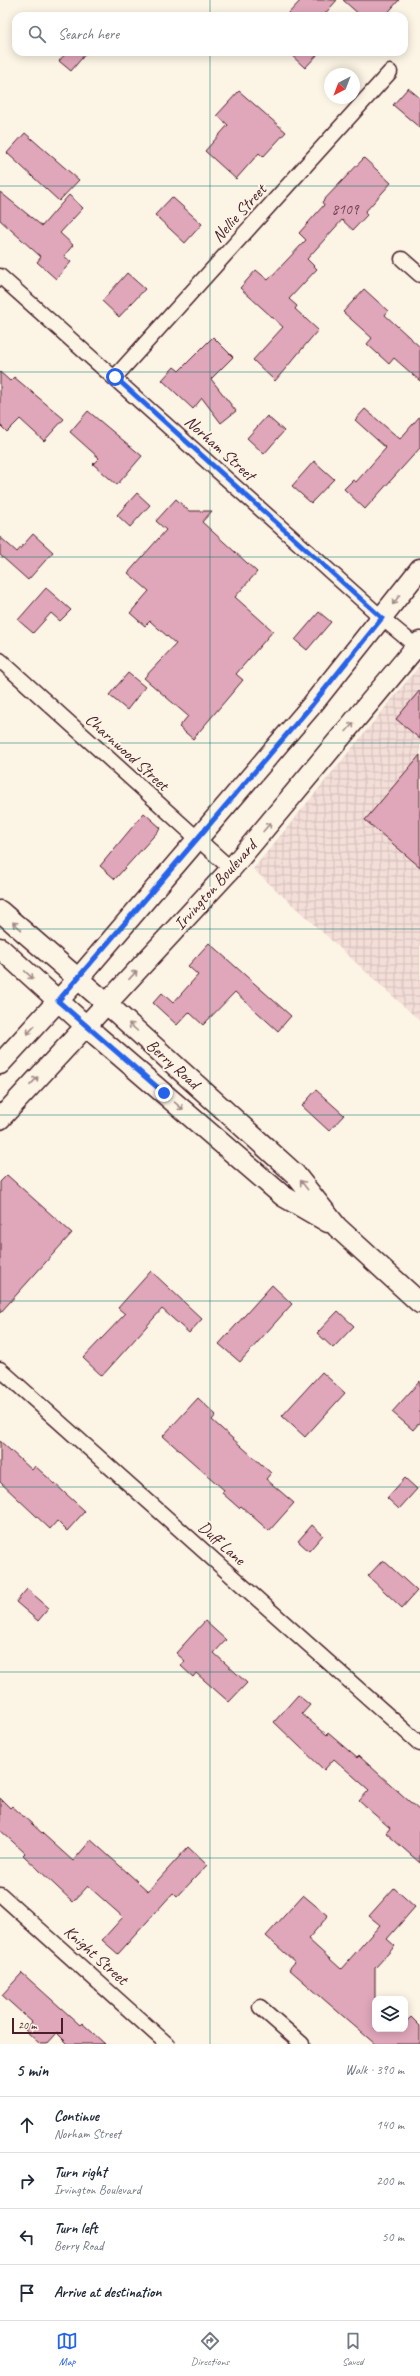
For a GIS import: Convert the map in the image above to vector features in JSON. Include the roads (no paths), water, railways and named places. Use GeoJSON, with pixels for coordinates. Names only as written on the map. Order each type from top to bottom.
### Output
{"type":"FeatureCollection","features":[{"type":"Feature","properties":{"kind":"main road"},"geometry":{"type":"LineString","coordinates":[[0,1064],[78,979],[312,705],[420,569]]}},
{"type":"Feature","properties":{"kind":"main road","name":"Irvington Boulevard"},"geometry":{"type":"LineString","coordinates":[[0,1119],[231,869],[418,644]]}},
{"type":"Feature","properties":{"kind":"main road","name":"Berry Road"},"geometry":{"type":"LineString","coordinates":[[0,911],[106,1004],[294,1174],[336,1227],[420,1303]]}},
{"type":"Feature","properties":{"kind":"main road","name":"Berry Road"},"geometry":{"type":"LineString","coordinates":[[0,948],[86,1026],[283,1196],[336,1227]]}},
{"type":"Feature","properties":{"kind":"street","name":"Nellie Street"},"geometry":{"type":"LineString","coordinates":[[115,377],[390,72]]}},
{"type":"Feature","properties":{"kind":"street"},"geometry":{"type":"LineString","coordinates":[[402,259],[420,275]]}},
{"type":"Feature","properties":{"kind":"street","name":"Norham Street"},"geometry":{"type":"LineString","coordinates":[[0,276],[115,377],[382,618],[418,644]]}},
{"type":"Feature","properties":{"kind":"street","name":"Charnwood Street"},"geometry":{"type":"LineString","coordinates":[[0,660],[197,840],[231,869]]}},
{"type":"Feature","properties":{"kind":"street","name":"Duff Lane"},"geometry":{"type":"LineString","coordinates":[[0,1370],[420,1744]]}},
{"type":"Feature","properties":{"kind":"street","name":"Knight Street"},"geometry":{"type":"LineString","coordinates":[[0,1894],[168,2044]]}},
{"type":"Feature","properties":{"kind":"street"},"geometry":{"type":"LineString","coordinates":[[260,2007],[302,2044]]}}]}
